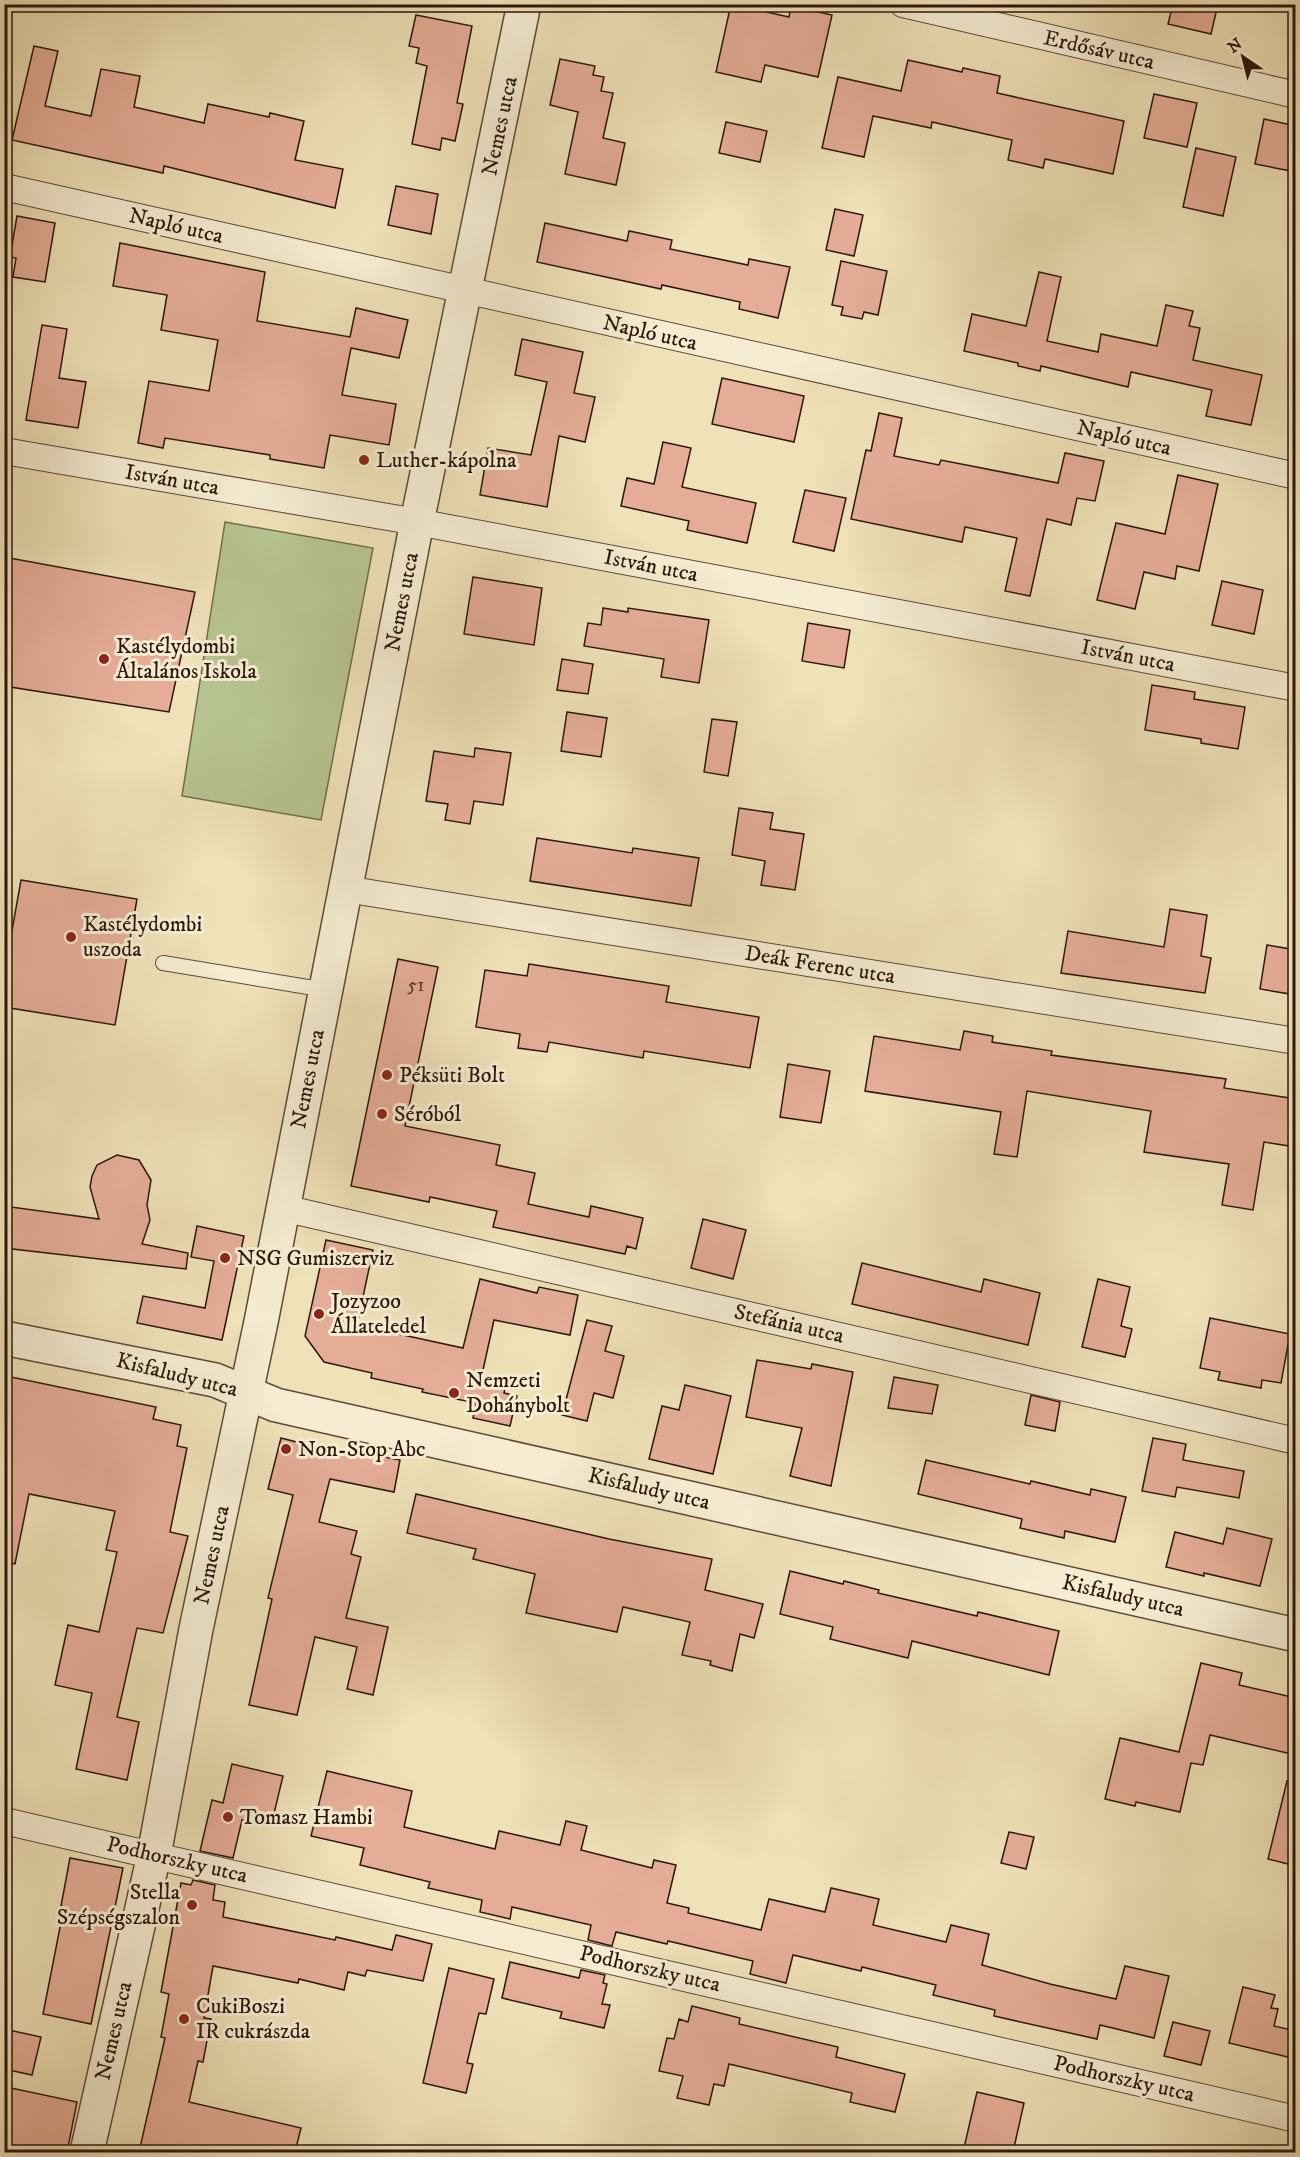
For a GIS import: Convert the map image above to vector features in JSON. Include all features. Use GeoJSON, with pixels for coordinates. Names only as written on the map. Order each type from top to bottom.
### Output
{"type":"FeatureCollection","features":[{"type":"Feature","properties":{"kind":"street","name":"Nemes utca"},"geometry":{"type":"LineString","coordinates":[[87,2152],[154,1855],[196,1629],[326,990],[417,522],[524,4]]}},
{"type":"Feature","properties":{"kind":"street","name":"Erdősáv utca"},"geometry":{"type":"LineString","coordinates":[[903,4],[1296,95]]}},
{"type":"Feature","properties":{"kind":"street","name":"Napló utca"},"geometry":{"type":"LineString","coordinates":[[4,187],[1296,476]]}},
{"type":"Feature","properties":{"kind":"street","name":"István utca"},"geometry":{"type":"LineString","coordinates":[[4,451],[417,522],[1296,688]]}},
{"type":"Feature","properties":{"kind":"street","name":"Deák Ferenc utca"},"geometry":{"type":"LineString","coordinates":[[345,889],[1296,1041]]}},
{"type":"Feature","properties":{"kind":"street","name":"Stefánia utca"},"geometry":{"type":"LineString","coordinates":[[282,1208],[1296,1440]]}},
{"type":"Feature","properties":{"kind":"street","name":"Kisfaludy utca"},"geometry":{"type":"LineString","coordinates":[[4,1338],[215,1380],[276,1405],[1296,1635]]}},
{"type":"Feature","properties":{"kind":"street","name":"Podhorszky utca"},"geometry":{"type":"LineString","coordinates":[[4,1821],[1296,2119]]}},
{"type":"Feature","properties":{"kind":"lane"},"geometry":{"type":"LineString","coordinates":[[163,963],[326,990]]}},
{"type":"Feature","properties":{"kind":"green space"},"geometry":{"type":"Polygon","coordinates":[[[225,522],[373,548],[321,820],[182,796],[225,522]]]}},
{"type":"Feature","properties":{"kind":"building"},"geometry":{"type":"Polygon","coordinates":[[[731,4],[789,17],[791,6],[832,15],[818,77],[765,65],[761,82],[716,72],[731,4]]]}},
{"type":"Feature","properties":{"kind":"building"},"geometry":{"type":"Polygon","coordinates":[[[1173,4],[1218,4],[1211,34],[1168,24],[1173,4]]]}},
{"type":"Feature","properties":{"kind":"building"},"geometry":{"type":"Polygon","coordinates":[[[416,15],[472,26],[457,103],[463,104],[455,141],[442,138],[440,150],[412,144],[427,66],[416,63],[419,48],[409,46],[416,15]]]}},
{"type":"Feature","properties":{"kind":"building"},"geometry":{"type":"Polygon","coordinates":[[[34,46],[58,51],[45,106],[91,116],[101,69],[140,76],[134,107],[204,123],[208,104],[269,117],[270,113],[304,121],[295,160],[343,169],[335,208],[164,166],[163,173],[12,140],[34,46]]]}},
{"type":"Feature","properties":{"kind":"building"},"geometry":{"type":"Polygon","coordinates":[[[560,59],[595,66],[593,75],[604,77],[601,91],[613,93],[603,138],[625,143],[616,185],[565,174],[578,112],[550,105],[560,59]]]}},
{"type":"Feature","properties":{"kind":"building"},"geometry":{"type":"Polygon","coordinates":[[[908,60],[962,72],[963,68],[1000,76],[997,93],[1124,121],[1113,174],[1045,159],[1043,168],[1008,160],[1012,140],[932,122],[931,128],[873,116],[864,157],[822,148],[838,77],[901,91],[908,60]]]}},
{"type":"Feature","properties":{"kind":"building"},"geometry":{"type":"Polygon","coordinates":[[[1154,94],[1197,103],[1187,147],[1144,138],[1154,94]]]}},
{"type":"Feature","properties":{"kind":"building"},"geometry":{"type":"Polygon","coordinates":[[[1264,119],[1296,126],[1296,172],[1255,164],[1264,119]]]}},
{"type":"Feature","properties":{"kind":"building"},"geometry":{"type":"Polygon","coordinates":[[[726,122],[767,131],[760,162],[719,153],[726,122]]]}},
{"type":"Feature","properties":{"kind":"building"},"geometry":{"type":"Polygon","coordinates":[[[1196,148],[1236,157],[1223,216],[1183,207],[1196,148]]]}},
{"type":"Feature","properties":{"kind":"building"},"geometry":{"type":"Polygon","coordinates":[[[396,186],[438,194],[431,234],[388,225],[396,186]]]}},
{"type":"Feature","properties":{"kind":"building"},"geometry":{"type":"Polygon","coordinates":[[[835,209],[863,215],[854,256],[826,250],[835,209]]]}},
{"type":"Feature","properties":{"kind":"building"},"geometry":{"type":"Polygon","coordinates":[[[17,216],[55,223],[45,282],[13,277],[16,258],[10,257],[17,216]]]}},
{"type":"Feature","properties":{"kind":"building"},"geometry":{"type":"Polygon","coordinates":[[[545,223],[627,241],[629,231],[672,240],[670,249],[748,265],[749,259],[790,267],[778,318],[739,309],[740,302],[662,285],[661,289],[537,262],[545,223]]]}},
{"type":"Feature","properties":{"kind":"building"},"geometry":{"type":"Polygon","coordinates":[[[120,243],[265,272],[257,321],[350,337],[356,308],[408,320],[399,358],[351,348],[342,395],[396,404],[389,445],[330,435],[324,468],[270,459],[270,455],[165,438],[163,448],[138,443],[149,381],[209,391],[218,340],[161,330],[167,295],[113,286],[120,243]]]}},
{"type":"Feature","properties":{"kind":"building"},"geometry":{"type":"Polygon","coordinates":[[[841,261],[887,271],[878,315],[864,312],[862,319],[841,315],[843,307],[832,305],[841,261]]]}},
{"type":"Feature","properties":{"kind":"building"},"geometry":{"type":"Polygon","coordinates":[[[1039,272],[1061,277],[1047,341],[1098,352],[1101,334],[1157,346],[1166,305],[1193,311],[1189,326],[1200,328],[1193,360],[1262,375],[1251,425],[1206,416],[1212,390],[1131,372],[1128,387],[1041,366],[1040,371],[1018,366],[1018,363],[964,351],[972,314],[1026,326],[1039,272]]]}},
{"type":"Feature","properties":{"kind":"building"},"geometry":{"type":"Polygon","coordinates":[[[42,325],[67,329],[59,378],[86,382],[78,428],[26,420],[42,325]]]}},
{"type":"Feature","properties":{"kind":"building"},"geometry":{"type":"Polygon","coordinates":[[[522,339],[583,352],[574,393],[595,397],[585,442],[559,436],[547,507],[480,495],[488,448],[531,455],[547,382],[515,375],[522,339]]]}},
{"type":"Feature","properties":{"kind":"building"},"geometry":{"type":"Polygon","coordinates":[[[722,378],[804,396],[794,442],[712,424],[722,378]]]}},
{"type":"Feature","properties":{"kind":"building"},"geometry":{"type":"Polygon","coordinates":[[[879,413],[902,418],[894,456],[939,465],[941,460],[1058,483],[1065,453],[1104,461],[1095,501],[1077,498],[1071,525],[1047,519],[1030,596],[1005,591],[1017,538],[965,527],[962,542],[851,519],[866,450],[871,451],[879,413]]]}},
{"type":"Feature","properties":{"kind":"building"},"geometry":{"type":"Polygon","coordinates":[[[663,442],[691,448],[682,487],[756,503],[747,543],[687,530],[689,521],[621,506],[627,478],[654,484],[663,442]]]}},
{"type":"Feature","properties":{"kind":"building"},"geometry":{"type":"Polygon","coordinates":[[[1178,475],[1218,484],[1199,571],[1177,566],[1175,579],[1144,572],[1135,609],[1097,600],[1116,523],[1165,534],[1178,475]]]}},
{"type":"Feature","properties":{"kind":"building"},"geometry":{"type":"Polygon","coordinates":[[[805,490],[846,498],[834,551],[793,542],[805,490]]]}},
{"type":"Feature","properties":{"kind":"building","name":"Kastélydombi Általános Iskola"},"geometry":{"type":"Polygon","coordinates":[[[4,557],[195,592],[169,712],[4,686],[4,557]]]}},
{"type":"Feature","properties":{"kind":"building"},"geometry":{"type":"Polygon","coordinates":[[[473,577],[542,588],[534,645],[464,634],[473,577]]]}},
{"type":"Feature","properties":{"kind":"building"},"geometry":{"type":"Polygon","coordinates":[[[1222,581],[1263,590],[1254,634],[1212,625],[1222,581]]]}},
{"type":"Feature","properties":{"kind":"building"},"geometry":{"type":"Polygon","coordinates":[[[603,608],[628,612],[628,608],[709,620],[699,683],[661,677],[664,659],[584,646],[588,623],[601,625],[603,608]]]}},
{"type":"Feature","properties":{"kind":"building"},"geometry":{"type":"Polygon","coordinates":[[[808,623],[850,630],[844,668],[802,661],[808,623]]]}},
{"type":"Feature","properties":{"kind":"building"},"geometry":{"type":"Polygon","coordinates":[[[562,659],[593,664],[588,694],[557,690],[562,659]]]}},
{"type":"Feature","properties":{"kind":"building"},"geometry":{"type":"Polygon","coordinates":[[[1152,685],[1195,692],[1194,699],[1245,707],[1238,749],[1201,743],[1201,739],[1145,730],[1152,685]]]}},
{"type":"Feature","properties":{"kind":"building"},"geometry":{"type":"Polygon","coordinates":[[[567,712],[607,718],[601,757],[561,751],[567,712]]]}},
{"type":"Feature","properties":{"kind":"building"},"geometry":{"type":"Polygon","coordinates":[[[712,719],[737,722],[728,776],[704,772],[712,719]]]}},
{"type":"Feature","properties":{"kind":"building"},"geometry":{"type":"Polygon","coordinates":[[[475,748],[511,753],[503,805],[474,801],[470,824],[445,820],[448,804],[426,801],[434,751],[474,757],[475,748]]]}},
{"type":"Feature","properties":{"kind":"building"},"geometry":{"type":"Polygon","coordinates":[[[739,808],[773,813],[770,829],[804,834],[795,890],[761,885],[765,861],[732,855],[739,808]]]}},
{"type":"Feature","properties":{"kind":"building"},"geometry":{"type":"Polygon","coordinates":[[[537,838],[632,853],[633,848],[699,858],[691,906],[530,881],[537,838]]]}},
{"type":"Feature","properties":{"kind":"building","name":"Kastélydombi uszoda"},"geometry":{"type":"Polygon","coordinates":[[[21,880],[137,899],[115,1025],[4,1007],[4,975],[21,880]]]}},
{"type":"Feature","properties":{"kind":"building"},"geometry":{"type":"Polygon","coordinates":[[[1170,909],[1207,915],[1201,956],[1211,958],[1205,993],[1061,973],[1068,931],[1164,947],[1170,909]]]}},
{"type":"Feature","properties":{"kind":"building"},"geometry":{"type":"Polygon","coordinates":[[[1267,945],[1296,950],[1296,995],[1260,989],[1267,945]]]}},
{"type":"Feature","properties":{"kind":"building"},"geometry":{"type":"Polygon","coordinates":[[[398,959],[438,967],[405,1126],[500,1145],[496,1165],[535,1173],[528,1204],[589,1217],[591,1206],[643,1218],[636,1249],[627,1246],[625,1254],[493,1227],[497,1211],[430,1197],[429,1202],[351,1186],[398,959]]]}},
{"type":"Feature","properties":{"kind":"building"},"geometry":{"type":"Polygon","coordinates":[[[529,964],[669,986],[666,1002],[759,1017],[750,1068],[644,1051],[643,1058],[549,1042],[547,1052],[518,1048],[520,1034],[476,1027],[485,970],[527,976],[529,964]]]}},
{"type":"Feature","properties":{"kind":"building"},"geometry":{"type":"Polygon","coordinates":[[[964,1031],[993,1036],[992,1042],[1052,1051],[1051,1055],[1226,1079],[1224,1088],[1296,1099],[1296,1147],[1264,1142],[1253,1210],[1222,1205],[1229,1164],[1144,1152],[1151,1111],[1027,1091],[1017,1157],[994,1154],[1001,1112],[865,1091],[874,1036],[960,1050],[964,1031]]]}},
{"type":"Feature","properties":{"kind":"building"},"geometry":{"type":"Polygon","coordinates":[[[788,1064],[830,1071],[821,1123],[780,1117],[788,1064]]]}},
{"type":"Feature","properties":{"kind":"building"},"geometry":{"type":"Polygon","coordinates":[[[117,1155],[139,1160],[151,1180],[147,1205],[150,1220],[142,1244],[188,1253],[186,1269],[4,1248],[4,1206],[99,1219],[90,1187],[92,1176],[97,1165],[117,1155]]]}},
{"type":"Feature","properties":{"kind":"building"},"geometry":{"type":"Polygon","coordinates":[[[703,1219],[746,1230],[733,1279],[691,1268],[703,1219]]]}},
{"type":"Feature","properties":{"kind":"building"},"geometry":{"type":"Polygon","coordinates":[[[197,1226],[244,1236],[222,1340],[137,1323],[143,1296],[205,1308],[214,1261],[191,1257],[197,1226]]]}},
{"type":"Feature","properties":{"kind":"building"},"geometry":{"type":"Polygon","coordinates":[[[326,1240],[373,1250],[357,1325],[463,1348],[480,1279],[537,1293],[539,1287],[578,1295],[570,1335],[494,1320],[481,1379],[506,1384],[504,1393],[517,1396],[510,1426],[473,1418],[476,1403],[422,1392],[423,1389],[371,1378],[372,1373],[324,1362],[305,1336],[326,1240]]]}},
{"type":"Feature","properties":{"kind":"building"},"geometry":{"type":"Polygon","coordinates":[[[862,1263],[981,1292],[984,1279],[1040,1293],[1028,1345],[852,1304],[862,1263]]]}},
{"type":"Feature","properties":{"kind":"building"},"geometry":{"type":"Polygon","coordinates":[[[1098,1279],[1130,1287],[1121,1326],[1132,1329],[1125,1357],[1082,1347],[1098,1279]]]}},
{"type":"Feature","properties":{"kind":"building"},"geometry":{"type":"Polygon","coordinates":[[[1210,1318],[1290,1334],[1281,1383],[1262,1380],[1261,1388],[1218,1380],[1220,1372],[1200,1368],[1210,1318]]]}},
{"type":"Feature","properties":{"kind":"building"},"geometry":{"type":"Polygon","coordinates":[[[587,1320],[612,1326],[605,1351],[624,1356],[613,1398],[594,1393],[587,1421],[562,1415],[587,1320]]]}},
{"type":"Feature","properties":{"kind":"building"},"geometry":{"type":"Polygon","coordinates":[[[757,1360],[811,1369],[812,1364],[853,1372],[831,1486],[790,1476],[802,1428],[746,1417],[757,1360]]]}},
{"type":"Feature","properties":{"kind":"building"},"geometry":{"type":"Polygon","coordinates":[[[11,1377],[156,1407],[153,1419],[181,1425],[177,1446],[187,1448],[170,1532],[188,1536],[163,1633],[137,1628],[117,1717],[139,1722],[127,1780],[76,1769],[92,1693],[55,1685],[68,1625],[99,1632],[117,1552],[106,1550],[115,1511],[29,1494],[15,1564],[4,1562],[4,1407],[11,1377]]]}},
{"type":"Feature","properties":{"kind":"building"},"geometry":{"type":"Polygon","coordinates":[[[894,1377],[938,1385],[932,1414],[888,1408],[894,1377]]]}},
{"type":"Feature","properties":{"kind":"building"},"geometry":{"type":"Polygon","coordinates":[[[685,1385],[731,1396],[713,1474],[649,1459],[662,1406],[679,1410],[685,1385]]]}},
{"type":"Feature","properties":{"kind":"building"},"geometry":{"type":"Polygon","coordinates":[[[1031,1395],[1060,1402],[1055,1431],[1025,1425],[1031,1395]]]}},
{"type":"Feature","properties":{"kind":"building"},"geometry":{"type":"Polygon","coordinates":[[[281,1438],[347,1455],[348,1450],[400,1460],[394,1492],[330,1479],[319,1522],[357,1531],[351,1554],[361,1557],[346,1618],[388,1627],[373,1695],[347,1689],[357,1647],[315,1637],[297,1715],[249,1705],[272,1599],[268,1598],[293,1495],[268,1489],[281,1438]]]}},
{"type":"Feature","properties":{"kind":"building"},"geometry":{"type":"Polygon","coordinates":[[[1153,1438],[1186,1444],[1183,1460],[1244,1471],[1239,1498],[1177,1487],[1175,1497],[1142,1491],[1153,1438]]]}},
{"type":"Feature","properties":{"kind":"building"},"geometry":{"type":"Polygon","coordinates":[[[926,1460],[1030,1484],[1031,1481],[1090,1495],[1091,1489],[1126,1497],[1115,1542],[1065,1531],[1064,1538],[1020,1528],[1022,1519],[918,1494],[926,1460]]]}},
{"type":"Feature","properties":{"kind":"building"},"geometry":{"type":"Polygon","coordinates":[[[416,1494],[609,1539],[712,1559],[705,1590],[763,1604],[754,1638],[740,1634],[732,1671],[710,1665],[711,1661],[682,1655],[690,1622],[623,1607],[617,1632],[526,1613],[535,1574],[473,1559],[476,1549],[407,1533],[416,1494]]]}},
{"type":"Feature","properties":{"kind":"building"},"geometry":{"type":"Polygon","coordinates":[[[1227,1528],[1272,1539],[1260,1586],[1166,1567],[1175,1532],[1223,1544],[1227,1528]]]}},
{"type":"Feature","properties":{"kind":"building"},"geometry":{"type":"Polygon","coordinates":[[[790,1571],[843,1584],[844,1581],[879,1590],[878,1593],[977,1616],[978,1612],[1059,1631],[1049,1675],[912,1641],[908,1658],[830,1639],[833,1627],[780,1614],[790,1571]]]}},
{"type":"Feature","properties":{"kind":"building"},"geometry":{"type":"Polygon","coordinates":[[[1201,1663],[1242,1673],[1239,1685],[1296,1698],[1296,1755],[1210,1735],[1203,1765],[1191,1763],[1180,1812],[1136,1802],[1135,1806],[1105,1799],[1120,1738],[1179,1752],[1201,1663]]]}},
{"type":"Feature","properties":{"kind":"building"},"geometry":{"type":"Polygon","coordinates":[[[232,1764],[283,1776],[271,1826],[242,1820],[233,1858],[200,1851],[212,1800],[223,1803],[232,1764]]]}},
{"type":"Feature","properties":{"kind":"building"},"geometry":{"type":"Polygon","coordinates":[[[327,1771],[412,1791],[404,1827],[495,1849],[499,1831],[560,1845],[566,1821],[587,1826],[581,1850],[652,1868],[654,1860],[676,1865],[667,1903],[689,1908],[688,1913],[761,1930],[769,1899],[825,1912],[831,1888],[879,1899],[873,1925],[946,1942],[951,1925],[989,1934],[982,1965],[1050,1984],[1116,1999],[1125,1966],[1169,1976],[1154,2038],[1100,2025],[1097,2039],[994,2016],[995,2010],[933,1995],[936,1985],[862,1967],[861,1971],[793,1955],[786,1983],[750,1974],[753,1961],[668,1941],[667,1944],[616,1932],[612,1946],[588,1940],[591,1925],[512,1907],[510,1919],[480,1912],[482,1900],[428,1888],[430,1882],[360,1865],[364,1848],[311,1836],[327,1771]]]}},
{"type":"Feature","properties":{"kind":"building"},"geometry":{"type":"Polygon","coordinates":[[[1287,1781],[1296,1782],[1296,1866],[1268,1859],[1287,1781]]]}},
{"type":"Feature","properties":{"kind":"building"},"geometry":{"type":"Polygon","coordinates":[[[1009,1832],[1034,1837],[1026,1869],[1001,1863],[1009,1832]]]}},
{"type":"Feature","properties":{"kind":"building"},"geometry":{"type":"Polygon","coordinates":[[[70,1858],[123,1868],[91,2024],[43,2014],[64,1907],[61,1906],[70,1858]]]}},
{"type":"Feature","properties":{"kind":"building"},"geometry":{"type":"Polygon","coordinates":[[[193,1880],[215,1885],[213,1900],[225,1902],[223,1917],[335,1940],[336,1937],[392,1950],[396,1935],[432,1944],[423,1981],[367,1970],[365,1976],[348,1972],[344,1990],[299,1979],[298,1983],[213,1966],[204,2018],[211,2019],[203,2062],[198,2061],[189,2102],[301,2128],[295,2152],[139,2152],[165,2038],[161,2037],[169,1994],[161,1992],[181,1883],[191,1885],[193,1880]]]}},
{"type":"Feature","properties":{"kind":"building"},"geometry":{"type":"Polygon","coordinates":[[[510,1962],[579,1978],[581,1970],[605,1975],[603,1983],[607,1984],[602,2004],[610,2005],[604,2028],[560,2018],[562,2012],[502,1998],[510,1962]]]}},
{"type":"Feature","properties":{"kind":"building"},"geometry":{"type":"Polygon","coordinates":[[[449,1968],[494,1979],[486,2014],[479,2013],[467,2063],[473,2064],[466,2093],[423,2083],[449,1968]]]}},
{"type":"Feature","properties":{"kind":"building"},"geometry":{"type":"Polygon","coordinates":[[[1243,1987],[1275,1995],[1271,2008],[1278,2009],[1274,2026],[1296,2031],[1296,2059],[1229,2043],[1243,1987]]]}},
{"type":"Feature","properties":{"kind":"building"},"geometry":{"type":"Polygon","coordinates":[[[692,2006],[740,2018],[739,2024],[838,2047],[836,2057],[905,2074],[895,2112],[850,2102],[852,2093],[729,2064],[724,2086],[714,2084],[709,2105],[677,2098],[683,2076],[659,2071],[667,2038],[674,2039],[679,2019],[688,2022],[692,2006]]]}},
{"type":"Feature","properties":{"kind":"building"},"geometry":{"type":"Polygon","coordinates":[[[1173,2022],[1210,2031],[1201,2065],[1164,2056],[1173,2022]]]}},
{"type":"Feature","properties":{"kind":"building"},"geometry":{"type":"Polygon","coordinates":[[[4,2029],[41,2037],[32,2075],[4,2069],[4,2029]]]}},
{"type":"Feature","properties":{"kind":"building"},"geometry":{"type":"Polygon","coordinates":[[[11,2088],[77,2102],[67,2152],[4,2152],[4,2118],[11,2088]]]}},
{"type":"Feature","properties":{"kind":"building"},"geometry":{"type":"Polygon","coordinates":[[[977,2092],[1024,2103],[1013,2152],[963,2152],[977,2092]]]}},
{"type":"Feature","properties":{"kind":"place","name":"Luther-kápolna"},"geometry":{"type":"Point","coordinates":[364,460]}},
{"type":"Feature","properties":{"kind":"place","name":"Kastélydombi Általános Iskola"},"geometry":{"type":"Point","coordinates":[104,659]}},
{"type":"Feature","properties":{"kind":"place","name":"Kastélydombi uszoda"},"geometry":{"type":"Point","coordinates":[71,937]}},
{"type":"Feature","properties":{"kind":"place","name":"Péksüti Bolt"},"geometry":{"type":"Point","coordinates":[387,1075]}},
{"type":"Feature","properties":{"kind":"place","name":"Séróból"},"geometry":{"type":"Point","coordinates":[382,1114]}},
{"type":"Feature","properties":{"kind":"place","name":"NSG Gumiszerviz"},"geometry":{"type":"Point","coordinates":[225,1258]}},
{"type":"Feature","properties":{"kind":"place","name":"Jozyzoo Állateledel"},"geometry":{"type":"Point","coordinates":[319,1314]}},
{"type":"Feature","properties":{"kind":"place","name":"Nemzeti Dohánybolt"},"geometry":{"type":"Point","coordinates":[454,1393]}},
{"type":"Feature","properties":{"kind":"place","name":"Non-Stop Abc"},"geometry":{"type":"Point","coordinates":[286,1449]}},
{"type":"Feature","properties":{"kind":"place","name":"Tomasz Hambi"},"geometry":{"type":"Point","coordinates":[228,1817]}},
{"type":"Feature","properties":{"kind":"place","name":"Stella Szépségszalon"},"geometry":{"type":"Point","coordinates":[192,1905]}},
{"type":"Feature","properties":{"kind":"place","name":"CukiBoszi IR cukrászda"},"geometry":{"type":"Point","coordinates":[184,2019]}}]}
